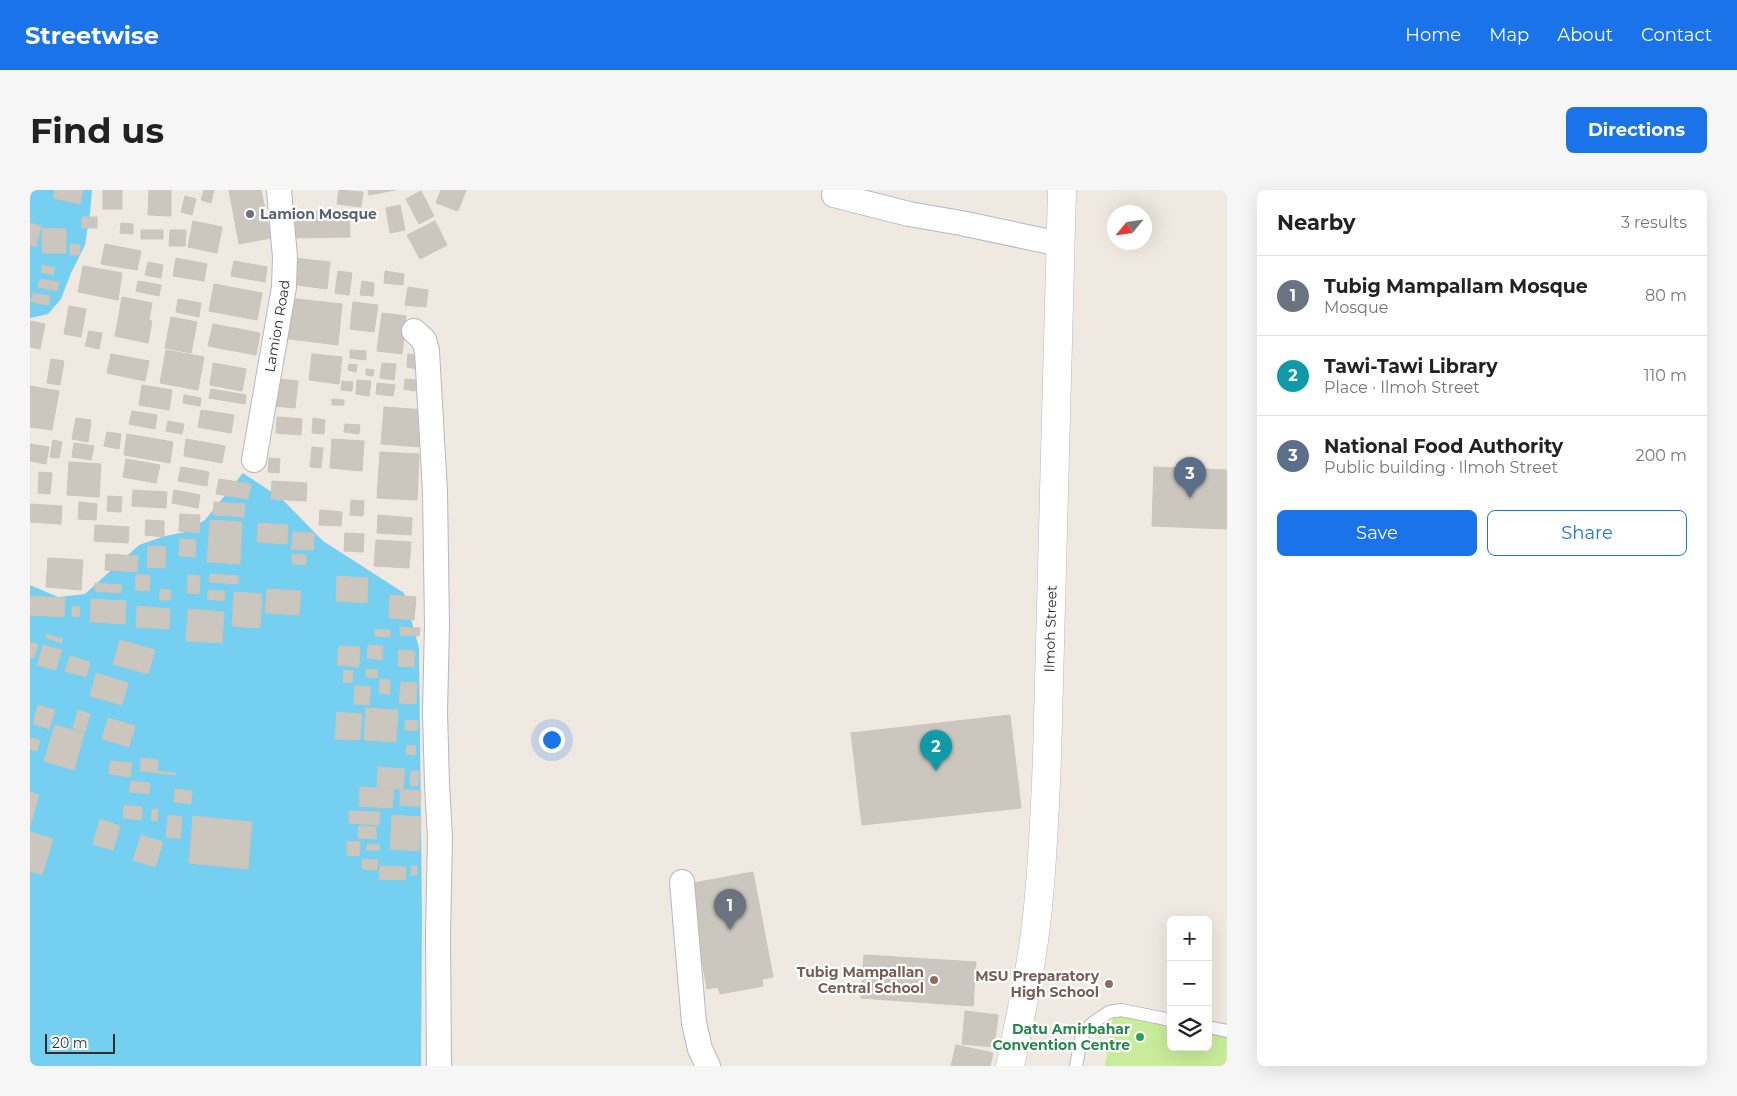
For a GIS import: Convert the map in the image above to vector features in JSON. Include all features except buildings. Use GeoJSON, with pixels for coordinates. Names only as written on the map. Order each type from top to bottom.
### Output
{"type":"FeatureCollection","features":[{"type":"Feature","properties":{"kind":"street","name":"Lamion Road"},"geometry":{"type":"LineString","coordinates":[[254,460],[284,287],[285,257],[279,190]]}},
{"type":"Feature","properties":{"kind":"street","name":"Ilmoh Street"},"geometry":{"type":"LineString","coordinates":[[1010,1066],[1030,971],[1038,908],[1043,840],[1047,758],[1062,190]]}},
{"type":"Feature","properties":{"kind":"street"},"geometry":{"type":"LineString","coordinates":[[834,195],[909,214],[1060,244]]}},
{"type":"Feature","properties":{"kind":"street"},"geometry":{"type":"LineString","coordinates":[[414,331],[424,340],[427,350],[436,492],[437,624],[435,712],[436,784],[440,837],[438,935],[439,1066]]}},
{"type":"Feature","properties":{"kind":"street"},"geometry":{"type":"LineString","coordinates":[[682,882],[694,1023],[700,1049],[708,1066]]}},
{"type":"Feature","properties":{"kind":"lane"},"geometry":{"type":"LineString","coordinates":[[1076,1066],[1085,1030],[1109,1012],[1121,1010],[1167,1019]]}},
{"type":"Feature","properties":{"kind":"lane"},"geometry":{"type":"LineString","coordinates":[[1212,1028],[1227,1030]]}},
{"type":"Feature","properties":{"kind":"green space","name":"Datu Amirbahar Convention Centre"},"geometry":{"type":"Polygon","coordinates":[[[1114,1009],[1167,1017],[1167,1051],[1212,1051],[1212,1026],[1227,1028],[1227,1066],[1105,1066],[1114,1009]]]}},
{"type":"Feature","properties":{"kind":"water"},"geometry":{"type":"Polygon","coordinates":[[[30,190],[92,190],[85,245],[61,299],[48,314],[30,318],[30,190]]]}},
{"type":"Feature","properties":{"kind":"water"},"geometry":{"type":"Polygon","coordinates":[[[243,473],[282,499],[323,541],[404,593],[419,648],[422,922],[421,1066],[30,1066],[30,585],[58,597],[85,594],[139,545],[165,536],[185,532],[205,520],[243,473]]]}},
{"type":"Feature","properties":{"kind":"place","name":"Lamion Mosque"},"geometry":{"type":"Point","coordinates":[250,214]}},
{"type":"Feature","properties":{"kind":"place","name":"National Food Authority"},"geometry":{"type":"Point","coordinates":[1190,498]}},
{"type":"Feature","properties":{"kind":"place","name":"Tawi-Tawi Library"},"geometry":{"type":"Point","coordinates":[936,771]}},
{"type":"Feature","properties":{"kind":"place","name":"Tubig Mampallam Mosque"},"geometry":{"type":"Point","coordinates":[730,930]}},
{"type":"Feature","properties":{"kind":"place","name":"Tubig Mampallan Central School"},"geometry":{"type":"Point","coordinates":[934,980]}},
{"type":"Feature","properties":{"kind":"place","name":"MSU Preparatory High School"},"geometry":{"type":"Point","coordinates":[1109,984]}},
{"type":"Feature","properties":{"kind":"place","name":"Datu Amirbahar Convention Centre"},"geometry":{"type":"Point","coordinates":[1140,1037]}}]}
